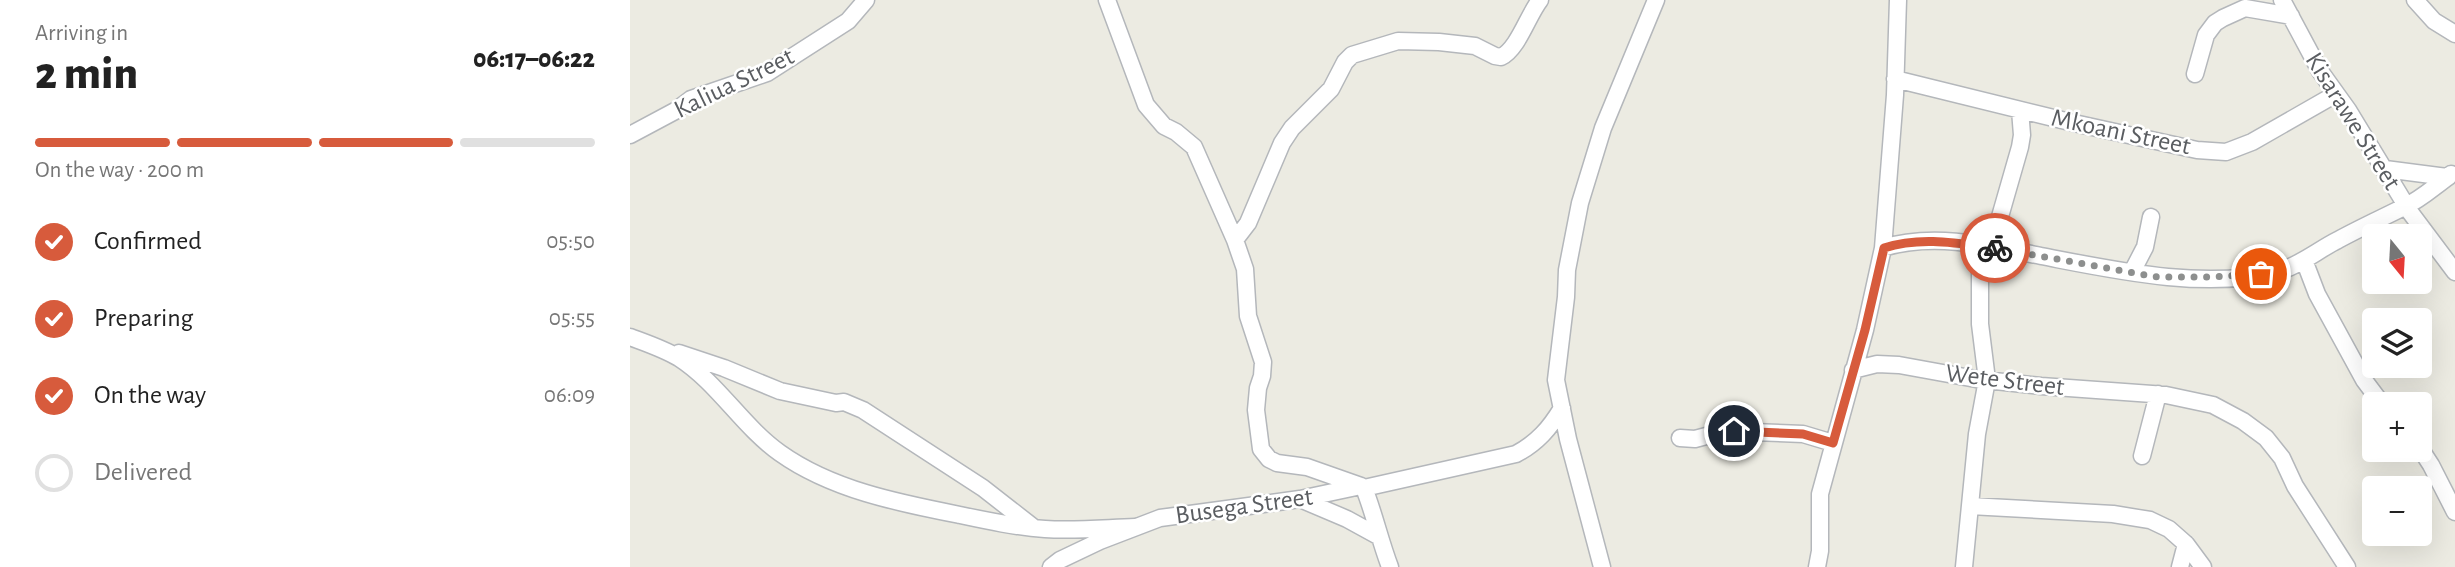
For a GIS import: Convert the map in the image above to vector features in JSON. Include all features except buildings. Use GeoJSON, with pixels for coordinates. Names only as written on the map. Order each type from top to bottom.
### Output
{"type":"FeatureCollection","features":[{"type":"Feature","properties":{"kind":"street","name":"Kaliua Street"},"geometry":{"type":"LineString","coordinates":[[630,135],[675,111],[691,99],[767,73],[848,21],[866,0]]}},
{"type":"Feature","properties":{"kind":"street"},"geometry":{"type":"LineString","coordinates":[[1107,0],[1146,105],[1164,126],[1194,147],[1245,269],[1248,316],[1263,362],[1256,410],[1261,449],[1269,459],[1277,463],[1307,467],[1362,487],[1390,567]]}},
{"type":"Feature","properties":{"kind":"street"},"geometry":{"type":"LineString","coordinates":[[1235,240],[1248,223],[1282,143],[1292,128],[1331,89],[1348,59],[1362,51],[1398,41],[1439,41],[1469,45],[1501,57],[1508,54],[1513,47],[1540,0]]}},
{"type":"Feature","properties":{"kind":"street"},"geometry":{"type":"LineString","coordinates":[[1602,567],[1568,439],[1556,380],[1567,270],[1580,203],[1603,128],[1656,0]]}},
{"type":"Feature","properties":{"kind":"street"},"geometry":{"type":"LineString","coordinates":[[1817,567],[1820,551],[1820,494],[1884,248],[1898,0]]}},
{"type":"Feature","properties":{"kind":"street","name":"Kisarawe Street"},"geometry":{"type":"LineString","coordinates":[[2282,0],[2320,71],[2385,169],[2406,206],[2455,272]]}},
{"type":"Feature","properties":{"kind":"street"},"geometry":{"type":"LineString","coordinates":[[2415,0],[2434,21],[2455,34]]}},
{"type":"Feature","properties":{"kind":"street"},"geometry":{"type":"LineString","coordinates":[[2195,74],[2206,35],[2210,28],[2223,18],[2245,8],[2291,16]]}},
{"type":"Feature","properties":{"kind":"street","name":"Mkoani Street"},"geometry":{"type":"LineString","coordinates":[[1895,87],[2020,110],[2176,145],[2226,152],[2252,142],[2336,94]]}},
{"type":"Feature","properties":{"kind":"street"},"geometry":{"type":"LineString","coordinates":[[1964,567],[1977,434],[1987,380],[1980,324],[1986,247],[2020,147],[2020,110]]}},
{"type":"Feature","properties":{"kind":"street"},"geometry":{"type":"LineString","coordinates":[[2385,169],[2451,173]]}},
{"type":"Feature","properties":{"kind":"street"},"geometry":{"type":"LineString","coordinates":[[1884,248],[1909,242],[1930,241],[1986,247],[2157,277],[2246,276],[2293,267],[2373,220],[2406,206],[2451,173]]}},
{"type":"Feature","properties":{"kind":"street"},"geometry":{"type":"LineString","coordinates":[[2132,272],[2146,247],[2151,217]]}},
{"type":"Feature","properties":{"kind":"street"},"geometry":{"type":"LineString","coordinates":[[2304,260],[2323,304],[2373,392]]}},
{"type":"Feature","properties":{"kind":"street"},"geometry":{"type":"LineString","coordinates":[[1034,528],[984,488],[863,410],[845,402],[836,404],[780,391],[724,368],[630,337],[679,358],[778,451],[794,463],[832,481],[896,501],[1034,528],[1068,530],[1135,527]]}},
{"type":"Feature","properties":{"kind":"street","name":"Wete Street"},"geometry":{"type":"LineString","coordinates":[[1853,370],[1877,365],[1899,365],[1987,380],[2158,394],[2213,405],[2243,421],[2266,438],[2282,458],[2295,486],[2347,567]]}},
{"type":"Feature","properties":{"kind":"street"},"geometry":{"type":"LineString","coordinates":[[2142,457],[2158,394]]}},
{"type":"Feature","properties":{"kind":"street","name":"Busega Street"},"geometry":{"type":"LineString","coordinates":[[1051,567],[1070,555],[1135,527],[1169,516],[1300,499],[1516,453],[1542,435],[1562,408]]}},
{"type":"Feature","properties":{"kind":"street"},"geometry":{"type":"LineString","coordinates":[[1680,438],[1695,439],[1726,430],[1803,434],[1833,443]]}},
{"type":"Feature","properties":{"kind":"street"},"geometry":{"type":"LineString","coordinates":[[2429,462],[2455,512]]}},
{"type":"Feature","properties":{"kind":"street"},"geometry":{"type":"LineString","coordinates":[[1300,499],[1378,536]]}},
{"type":"Feature","properties":{"kind":"street"},"geometry":{"type":"LineString","coordinates":[[1970,506],[2113,514],[2150,520],[2169,529],[2186,544],[2203,567]]}},
{"type":"Feature","properties":{"kind":"street"},"geometry":{"type":"LineString","coordinates":[[2180,567],[2186,544]]}},
{"type":"Feature","properties":{"kind":"way so far"},"geometry":{"type":"LineString","coordinates":[[1995,248],[2157,277],[2261,274]]}},
{"type":"Feature","properties":{"kind":"route"},"geometry":{"type":"LineString","coordinates":[[1734,431],[1803,434],[1833,443],[1865,330],[1884,248],[1909,242],[1930,241],[1995,248]]}}]}
